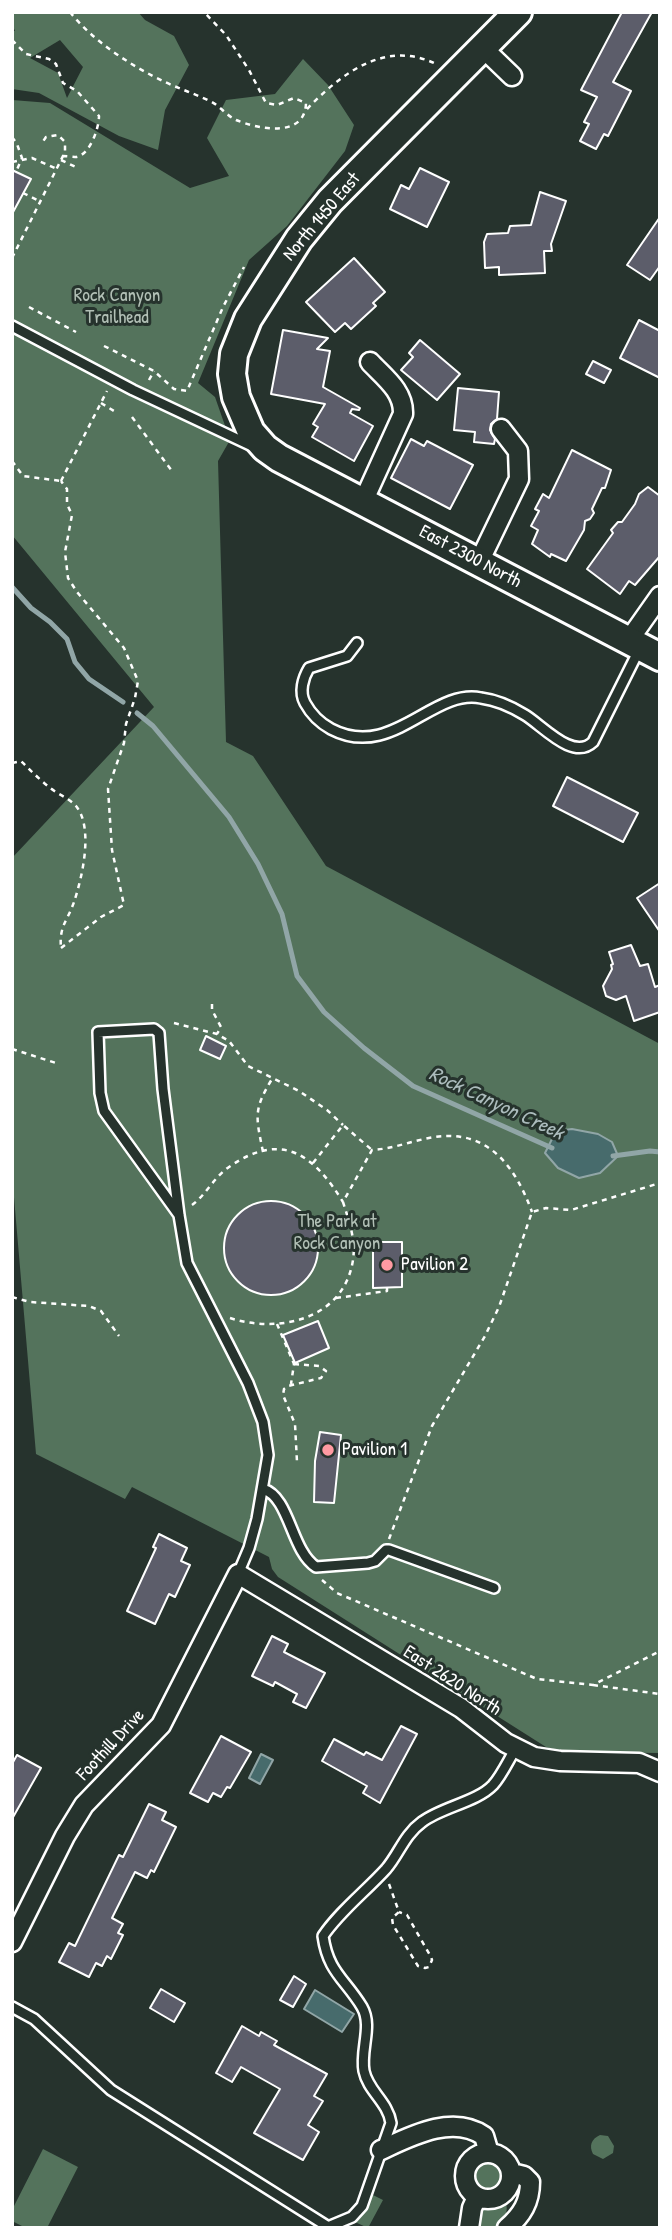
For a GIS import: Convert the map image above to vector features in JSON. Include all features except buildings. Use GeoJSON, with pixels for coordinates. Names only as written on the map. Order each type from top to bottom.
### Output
{"type":"FeatureCollection","features":[{"type":"Feature","properties":{"kind":"street","name":"North 1450 East"},"geometry":{"type":"LineString","coordinates":[[279,458],[265,448],[251,432],[236,397],[233,365],[242,331],[284,260],[323,209],[518,12]]}},
{"type":"Feature","properties":{"kind":"street"},"geometry":{"type":"LineString","coordinates":[[483,48],[512,76]]}},
{"type":"Feature","properties":{"kind":"street"},"geometry":{"type":"LineString","coordinates":[[363,502],[403,414],[399,393],[370,362]]}},
{"type":"Feature","properties":{"kind":"street"},"geometry":{"type":"LineString","coordinates":[[479,562],[519,479],[518,451],[501,429]]}},
{"type":"Feature","properties":{"kind":"street","name":"East 2300 North"},"geometry":{"type":"LineString","coordinates":[[279,458],[643,647]]}},
{"type":"Feature","properties":{"kind":"street"},"geometry":{"type":"LineString","coordinates":[[643,647],[660,596]]}},
{"type":"Feature","properties":{"kind":"street","name":"East 2620 North"},"geometry":{"type":"LineString","coordinates":[[238,1574],[461,1708],[516,1748],[534,1757],[560,1761],[639,1763],[660,1772]]}},
{"type":"Feature","properties":{"kind":"street","name":"Foothill Drive"},"geometry":{"type":"LineString","coordinates":[[12,1942],[65,1836],[84,1805],[161,1725],[238,1574]]}},
{"type":"Feature","properties":{"kind":"street"},"geometry":{"type":"LineString","coordinates":[[381,2150],[421,2133],[456,2127],[470,2129],[484,2136],[488,2153]]}},
{"type":"Feature","properties":{"kind":"street"},"geometry":{"type":"LineString","coordinates":[[507,2228],[521,2216],[530,2182],[524,2176],[512,2173],[505,2160],[488,2153],[478,2155],[467,2165],[467,2181],[471,2191],[477,2197],[486,2199],[504,2190],[512,2173]]}},
{"type":"Feature","properties":{"kind":"street"},"geometry":{"type":"LineString","coordinates":[[469,2228],[477,2197]]}},
{"type":"Feature","properties":{"kind":"lane"},"geometry":{"type":"LineString","coordinates":[[12,326],[133,390],[279,458]]}},
{"type":"Feature","properties":{"kind":"lane"},"geometry":{"type":"LineString","coordinates":[[357,643],[346,656],[309,668],[302,684],[303,699],[310,712],[326,726],[341,734],[364,737],[384,734],[457,699],[478,697],[514,709],[566,744],[579,748],[587,747],[593,742],[643,647]]}},
{"type":"Feature","properties":{"kind":"lane"},"geometry":{"type":"LineString","coordinates":[[179,1214],[104,1111],[100,1093],[98,1032],[154,1029],[159,1033],[163,1089],[187,1263],[248,1383],[263,1422],[268,1455],[263,1489],[250,1548],[238,1574]]}},
{"type":"Feature","properties":{"kind":"lane"},"geometry":{"type":"LineString","coordinates":[[263,1489],[274,1494],[306,1558],[319,1568],[375,1561],[386,1550],[494,1588]]}},
{"type":"Feature","properties":{"kind":"lane"},"geometry":{"type":"LineString","coordinates":[[12,2007],[34,2019],[111,2090],[329,2227],[352,2217],[362,2206],[391,2123],[390,2112],[368,2081],[364,2070],[363,2049],[367,2020],[362,2007],[330,1965],[323,1936],[346,1908],[384,1871],[407,1836],[420,1823],[441,1810],[483,1793],[494,1784],[516,1748]]}},
{"type":"Feature","properties":{"kind":"path"},"geometry":{"type":"LineString","coordinates":[[70,12],[90,33],[142,70],[163,82],[212,102],[235,119],[273,129],[287,128],[296,123],[343,75],[364,63],[404,56],[425,59],[440,66],[452,79]]}},
{"type":"Feature","properties":{"kind":"path"},"geometry":{"type":"LineString","coordinates":[[204,12],[226,35],[266,103],[276,105],[298,98],[306,103],[305,111]]}},
{"type":"Feature","properties":{"kind":"path"},"geometry":{"type":"LineString","coordinates":[[12,40],[26,54],[49,59],[56,64],[63,83],[77,91],[99,116],[97,129],[86,151],[76,157],[62,158]]}},
{"type":"Feature","properties":{"kind":"path"},"geometry":{"type":"LineString","coordinates":[[12,258],[57,169],[66,145],[63,138],[54,134],[46,137],[43,143]]}},
{"type":"Feature","properties":{"kind":"path"},"geometry":{"type":"LineString","coordinates":[[12,137],[18,144],[22,158],[16,172]]}},
{"type":"Feature","properties":{"kind":"path"},"geometry":{"type":"LineString","coordinates":[[12,162],[32,158],[57,169]]}},
{"type":"Feature","properties":{"kind":"path"},"geometry":{"type":"LineString","coordinates":[[62,158],[78,168]]}},
{"type":"Feature","properties":{"kind":"path"},"geometry":{"type":"LineString","coordinates":[[23,193],[40,202]]}},
{"type":"Feature","properties":{"kind":"path"},"geometry":{"type":"LineString","coordinates":[[104,346],[154,371],[174,389],[185,392],[189,389],[223,307],[244,267]]}},
{"type":"Feature","properties":{"kind":"path"},"geometry":{"type":"LineString","coordinates":[[29,307],[76,332]]}},
{"type":"Feature","properties":{"kind":"path"},"geometry":{"type":"LineString","coordinates":[[149,380],[154,371]]}},
{"type":"Feature","properties":{"kind":"path"},"geometry":{"type":"LineString","coordinates":[[61,481],[107,389]]}},
{"type":"Feature","properties":{"kind":"path"},"geometry":{"type":"LineString","coordinates":[[101,402],[114,411]]}},
{"type":"Feature","properties":{"kind":"path"},"geometry":{"type":"LineString","coordinates":[[132,417],[172,471]]}},
{"type":"Feature","properties":{"kind":"path"},"geometry":{"type":"LineString","coordinates":[[12,461],[18,472],[27,478],[61,481]]}},
{"type":"Feature","properties":{"kind":"path"},"geometry":{"type":"LineString","coordinates":[[12,763],[20,761],[50,788],[75,805],[80,814],[85,866],[73,904],[60,932],[61,948],[101,917],[124,905],[112,850],[108,789],[124,743],[126,724],[138,681],[124,648],[76,592],[68,578],[65,552],[72,515],[66,504],[66,489],[61,481]]}},
{"type":"Feature","properties":{"kind":"path"},"geometry":{"type":"LineString","coordinates":[[212,1004],[212,1010],[221,1027],[217,1034]]}},
{"type":"Feature","properties":{"kind":"path"},"geometry":{"type":"LineString","coordinates":[[174,1023],[217,1034],[229,1041],[248,1066],[311,1099],[372,1150]]}},
{"type":"Feature","properties":{"kind":"path"},"geometry":{"type":"LineString","coordinates":[[12,1049],[56,1063]]}},
{"type":"Feature","properties":{"kind":"path"},"geometry":{"type":"LineString","coordinates":[[263,1152],[256,1114],[264,1092],[273,1078]]}},
{"type":"Feature","properties":{"kind":"path"},"geometry":{"type":"LineString","coordinates":[[313,1163],[343,1125]]}},
{"type":"Feature","properties":{"kind":"path"},"geometry":{"type":"LineString","coordinates":[[343,1202],[372,1150],[435,1137],[457,1136],[477,1140],[503,1159],[522,1185],[532,1212],[499,1307],[432,1426],[386,1550]]}},
{"type":"Feature","properties":{"kind":"path"},"geometry":{"type":"LineString","coordinates":[[192,1205],[229,1167],[263,1152],[292,1150],[313,1163],[332,1184],[343,1202],[353,1234],[353,1259],[342,1293],[312,1316],[277,1324],[265,1326],[229,1318]]}},
{"type":"Feature","properties":{"kind":"path"},"geometry":{"type":"LineString","coordinates":[[532,1212],[546,1208],[571,1210],[660,1183]]}},
{"type":"Feature","properties":{"kind":"path"},"geometry":{"type":"LineString","coordinates":[[336,1298],[387,1291],[387,1287]]}},
{"type":"Feature","properties":{"kind":"path"},"geometry":{"type":"LineString","coordinates":[[12,1297],[30,1302],[89,1306],[101,1311],[119,1336]]}},
{"type":"Feature","properties":{"kind":"path"},"geometry":{"type":"LineString","coordinates":[[277,1324],[294,1364],[290,1385]]}},
{"type":"Feature","properties":{"kind":"path"},"geometry":{"type":"LineString","coordinates":[[294,1364],[322,1367],[325,1374],[321,1378],[285,1387],[283,1395],[295,1424],[297,1462]]}},
{"type":"Feature","properties":{"kind":"path"},"geometry":{"type":"LineString","coordinates":[[319,1568],[322,1579],[337,1593],[537,1679],[660,1695]]}},
{"type":"Feature","properties":{"kind":"path"},"geometry":{"type":"LineString","coordinates":[[593,1685],[660,1651]]}},
{"type":"Feature","properties":{"kind":"path"},"geometry":{"type":"LineString","coordinates":[[384,1871],[399,1912],[407,1915],[431,1957],[429,1966],[418,1966],[393,1925],[393,1918],[399,1912]]}},
{"type":"Feature","properties":{"kind":"green space"},"geometry":{"type":"Polygon","coordinates":[[[12,12],[138,12],[145,20],[174,36],[189,65],[165,110],[158,150],[119,136],[39,93],[12,89],[12,31],[15,31],[12,12]],[[60,40],[30,58],[58,73],[67,98],[83,67],[60,40]]]}},
{"type":"Feature","properties":{"kind":"green space","name":"The Park at Rock Canyon"},"geometry":{"type":"Polygon","coordinates":[[[303,59],[328,85],[354,125],[345,151],[287,226],[249,260],[198,383],[215,397],[230,440],[218,461],[226,742],[253,756],[326,866],[660,1044],[660,1753],[564,1752],[546,1747],[278,1577],[272,1569],[269,1557],[132,1487],[125,1499],[36,1454],[12,1174],[12,858],[154,707],[12,535],[12,100],[50,103],[190,188],[229,176],[207,138],[226,100],[275,94],[303,59]]]}},
{"type":"Feature","properties":{"kind":"green space"},"geometry":{"type":"Polygon","coordinates":[[[600,2135],[608,2136],[614,2146],[613,2153],[603,2159],[593,2154],[591,2148],[593,2141],[600,2135]]]}},
{"type":"Feature","properties":{"kind":"green space"},"geometry":{"type":"Polygon","coordinates":[[[43,2149],[78,2167],[47,2228],[26,2228],[12,2221],[12,2210],[43,2149]]]}},
{"type":"Feature","properties":{"kind":"green space"},"geometry":{"type":"Polygon","coordinates":[[[485,2157],[502,2162],[508,2173],[504,2185],[489,2195],[476,2192],[468,2175],[473,2163],[485,2157]]]}},
{"type":"Feature","properties":{"kind":"green space"},"geometry":{"type":"Polygon","coordinates":[[[371,2194],[383,2200],[368,2228],[355,2222],[371,2194]]]}},
{"type":"Feature","properties":{"kind":"green space"},"geometry":{"type":"Polygon","coordinates":[[[502,2195],[506,2212],[498,2228],[477,2228],[480,2204],[502,2195]]]}},
{"type":"Feature","properties":{"kind":"water"},"geometry":{"type":"Polygon","coordinates":[[[572,1129],[598,1134],[612,1142],[618,1156],[600,1173],[579,1178],[558,1168],[545,1153],[556,1131],[572,1129]]]}},
{"type":"Feature","properties":{"kind":"water"},"geometry":{"type":"Polygon","coordinates":[[[261,1754],[273,1760],[260,1784],[249,1778],[261,1754]]]}},
{"type":"Feature","properties":{"kind":"water"},"geometry":{"type":"Polygon","coordinates":[[[315,1990],[354,2014],[342,2032],[304,2009],[315,1990]]]}},
{"type":"Feature","properties":{"kind":"waterway","name":"Rock Canyon Creek"},"geometry":{"type":"LineString","coordinates":[[12,587],[31,608],[67,639],[75,662],[89,679],[123,702]]}},
{"type":"Feature","properties":{"kind":"waterway","name":"Rock Canyon Creek"},"geometry":{"type":"LineString","coordinates":[[137,713],[153,726],[229,817],[258,864],[282,914],[297,976],[324,1012],[364,1048],[413,1086],[552,1148]]}},
{"type":"Feature","properties":{"kind":"waterway","name":"Rock Canyon Creek"},"geometry":{"type":"LineString","coordinates":[[613,1156],[660,1152]]}},
{"type":"Feature","properties":{"kind":"place","name":"Pavilion 2"},"geometry":{"type":"Point","coordinates":[387,1265]}},
{"type":"Feature","properties":{"kind":"place","name":"Pavilion 1"},"geometry":{"type":"Point","coordinates":[328,1450]}},
{"type":"Feature","properties":{"kind":"park label","name":"Rock Canyon Trailhead"},"geometry":{"type":"Point","coordinates":[117,307]}}]}
